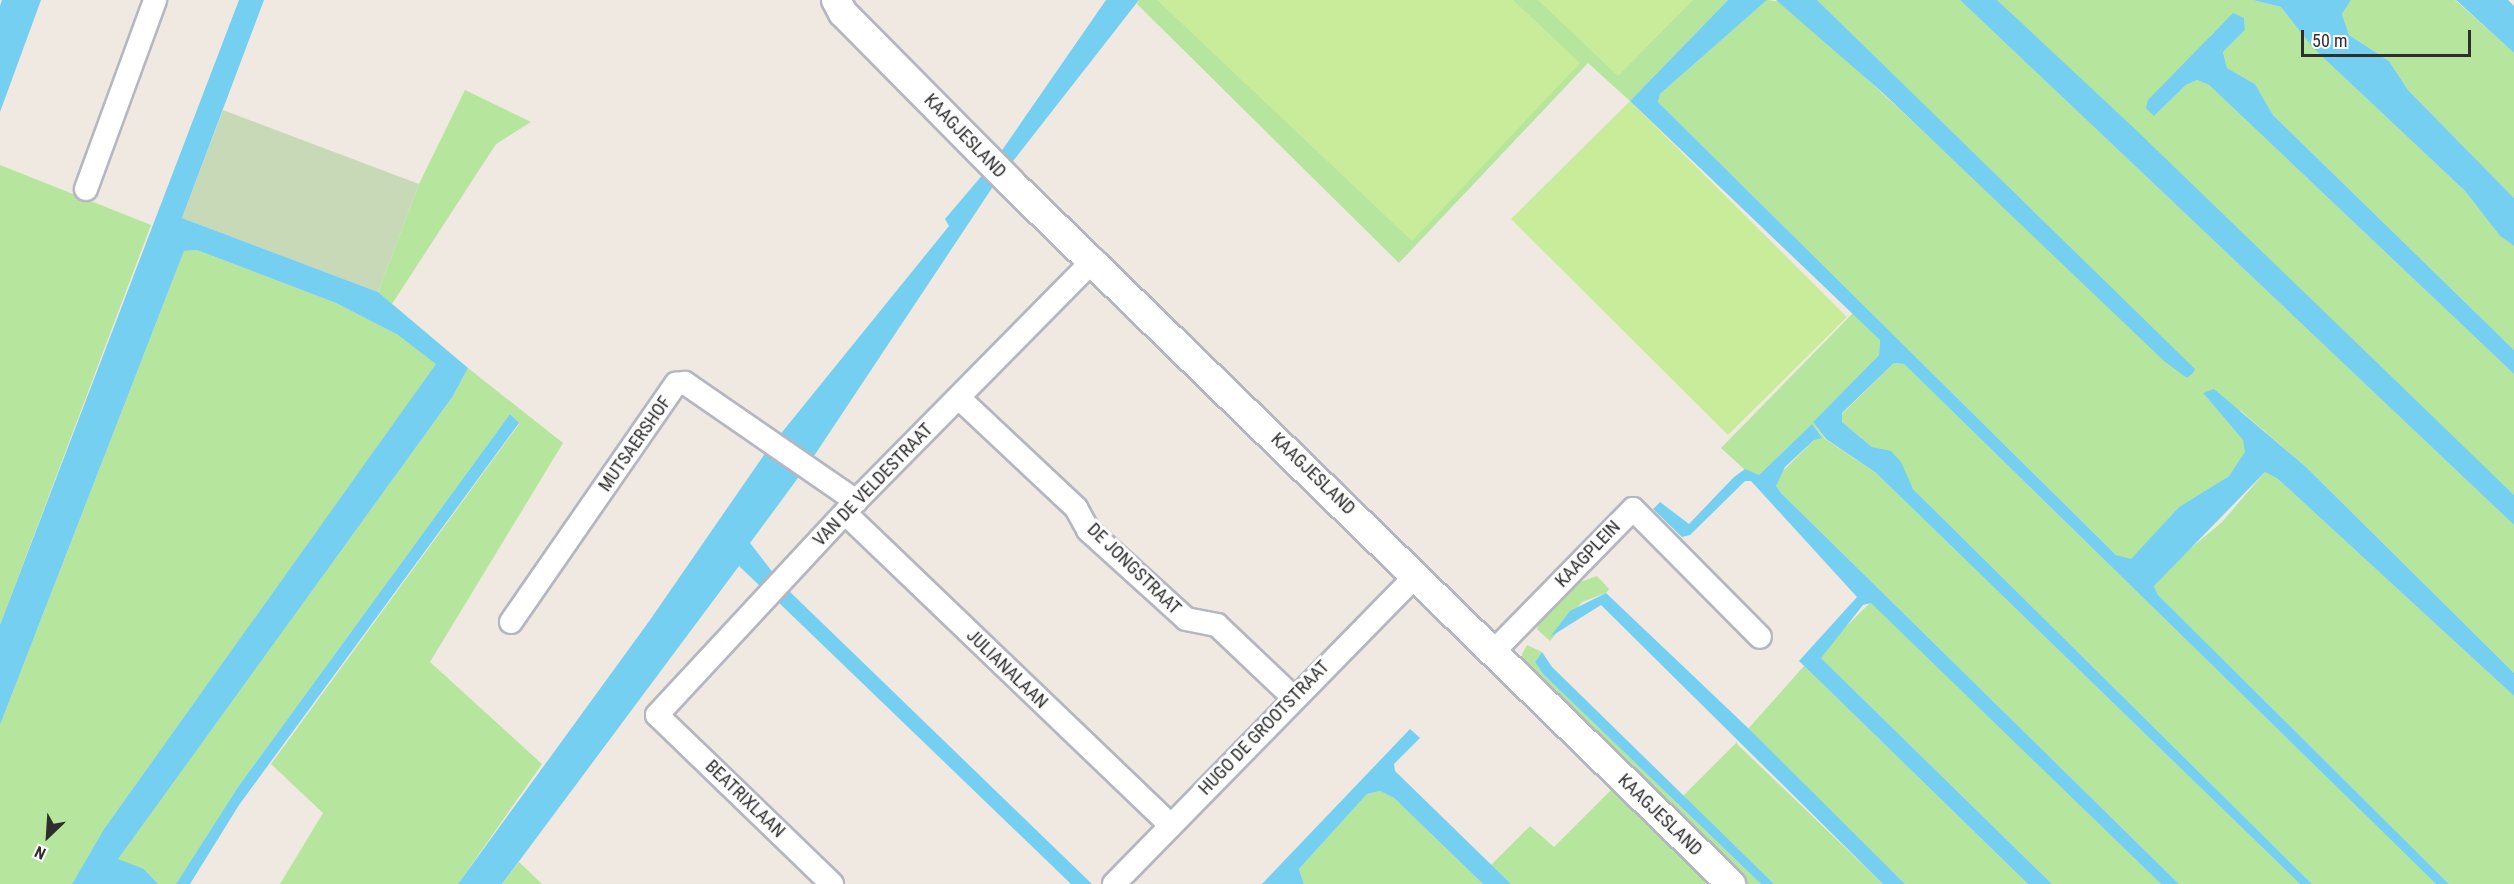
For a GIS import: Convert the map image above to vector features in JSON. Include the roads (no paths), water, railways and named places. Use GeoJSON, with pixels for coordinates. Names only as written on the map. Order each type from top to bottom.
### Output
{"type":"FeatureCollection","features":[{"type":"Feature","properties":{"kind":"street"},"geometry":{"type":"LineString","coordinates":[[86,189],[155,0]]}},
{"type":"Feature","properties":{"kind":"street","name":"KAAGJESLAND"},"geometry":{"type":"LineString","coordinates":[[836,0],[843,13],[1011,183],[1094,260],[1731,884]]}},
{"type":"Feature","properties":{"kind":"street","name":"VAN DE VELDESTRAAT"},"geometry":{"type":"LineString","coordinates":[[657,715],[851,507],[1094,260]]}},
{"type":"Feature","properties":{"kind":"street","name":"MUTSAERSHOF"},"geometry":{"type":"LineString","coordinates":[[511,622],[676,384],[685,383],[805,463],[851,507]]}},
{"type":"Feature","properties":{"kind":"street","name":"DE JONGSTRAAT"},"geometry":{"type":"LineString","coordinates":[[959,398],[1076,508],[1088,530],[1178,612],[1186,619],[1217,625],[1294,698]]}},
{"type":"Feature","properties":{"kind":"street","name":"JULIANALAAN"},"geometry":{"type":"LineString","coordinates":[[851,507],[1169,825]]}},
{"type":"Feature","properties":{"kind":"street","name":"KAAGPLEIN"},"geometry":{"type":"LineString","coordinates":[[1493,652],[1633,509],[1760,637]]}},
{"type":"Feature","properties":{"kind":"street","name":"HUGO DE GROOTSTRAAT"},"geometry":{"type":"LineString","coordinates":[[1114,884],[1169,825],[1417,575]]}},
{"type":"Feature","properties":{"kind":"street","name":"BEATRIXLAAN"},"geometry":{"type":"LineString","coordinates":[[657,715],[832,884]]}},
{"type":"Feature","properties":{"kind":"water"},"geometry":{"type":"Polygon","coordinates":[[[2,0],[41,0],[0,112],[0,6],[2,0]]]}},
{"type":"Feature","properties":{"kind":"water"},"geometry":{"type":"Polygon","coordinates":[[[239,0],[264,0],[182,218],[378,292],[468,368],[453,396],[118,859],[144,869],[158,884],[72,884],[104,829],[436,364],[398,335],[336,303],[197,250],[184,251],[0,725],[0,625],[239,0]]]}},
{"type":"Feature","properties":{"kind":"water"},"geometry":{"type":"Polygon","coordinates":[[[1106,0],[1139,0],[992,188],[812,459],[750,543],[774,574],[761,587],[739,566],[502,884],[458,884],[650,620],[766,452],[949,226],[945,219],[996,159],[1106,0]]]}},
{"type":"Feature","properties":{"kind":"water"},"geometry":{"type":"Polygon","coordinates":[[[1728,0],[1767,0],[1660,94],[1658,102],[2116,555],[2131,559],[2179,507],[2229,476],[2245,452],[2243,440],[2203,393],[2214,389],[2306,467],[2514,673],[2514,696],[2278,479],[2265,472],[2154,586],[2158,595],[2449,884],[2436,884],[1904,364],[1894,363],[1842,413],[1842,422],[1872,447],[1891,451],[1901,462],[1913,489],[2312,884],[2300,884],[1875,472],[1826,439],[1813,422],[1879,355],[1880,340],[1630,101],[1728,0]]]}},
{"type":"Feature","properties":{"kind":"water"},"geometry":{"type":"Polygon","coordinates":[[[1776,0],[1817,0],[2195,369],[2193,373],[2187,378],[2164,361],[1883,93],[1776,0]]]}},
{"type":"Feature","properties":{"kind":"water"},"geometry":{"type":"Polygon","coordinates":[[[1960,0],[1997,0],[2135,129],[2514,495],[2514,525],[1960,0]]]}},
{"type":"Feature","properties":{"kind":"water"},"geometry":{"type":"Polygon","coordinates":[[[2253,0],[2351,0],[2342,14],[2349,35],[2389,61],[2408,90],[2514,198],[2514,246],[2500,236],[2465,191],[2313,48],[2281,7],[2253,0]]]}},
{"type":"Feature","properties":{"kind":"water"},"geometry":{"type":"Polygon","coordinates":[[[2456,0],[2508,0],[2514,6],[2514,53],[2456,0]]]}},
{"type":"Feature","properties":{"kind":"water"},"geometry":{"type":"Polygon","coordinates":[[[2233,13],[2244,18],[2245,30],[2223,52],[2227,68],[2255,84],[2273,115],[2514,350],[2514,374],[2209,85],[2197,80],[2186,85],[2154,116],[2146,108],[2148,100],[2233,13]]]}},
{"type":"Feature","properties":{"kind":"water"},"geometry":{"type":"Polygon","coordinates":[[[510,414],[519,423],[239,805],[190,884],[176,884],[238,787],[510,414]]]}},
{"type":"Feature","properties":{"kind":"water"},"geometry":{"type":"Polygon","coordinates":[[[1812,424],[1822,438],[1814,440],[1785,467],[1776,486],[1781,493],[2179,884],[2161,884],[1871,603],[1863,605],[1821,658],[2052,884],[2028,884],[1799,661],[1857,597],[1751,481],[1745,481],[1690,535],[1682,537],[1653,509],[1660,502],[1689,524],[1734,477],[1745,469],[1759,475],[1812,424]]]}},
{"type":"Feature","properties":{"kind":"water"},"geometry":{"type":"Polygon","coordinates":[[[787,589],[1092,884],[1071,884],[776,600],[787,589]]]}},
{"type":"Feature","properties":{"kind":"water"},"geometry":{"type":"Polygon","coordinates":[[[1606,593],[1747,727],[1905,884],[1883,884],[1601,605],[1550,637],[1570,611],[1606,593]]]}},
{"type":"Feature","properties":{"kind":"water"},"geometry":{"type":"Polygon","coordinates":[[[1542,652],[1552,667],[1774,884],[1761,884],[1543,674],[1535,662],[1542,652]]]}},
{"type":"Feature","properties":{"kind":"water"},"geometry":{"type":"Polygon","coordinates":[[[1410,729],[1420,738],[1394,764],[1395,771],[1511,884],[1483,884],[1394,798],[1380,791],[1367,794],[1299,869],[1304,884],[1262,884],[1410,729]]]}}]}
